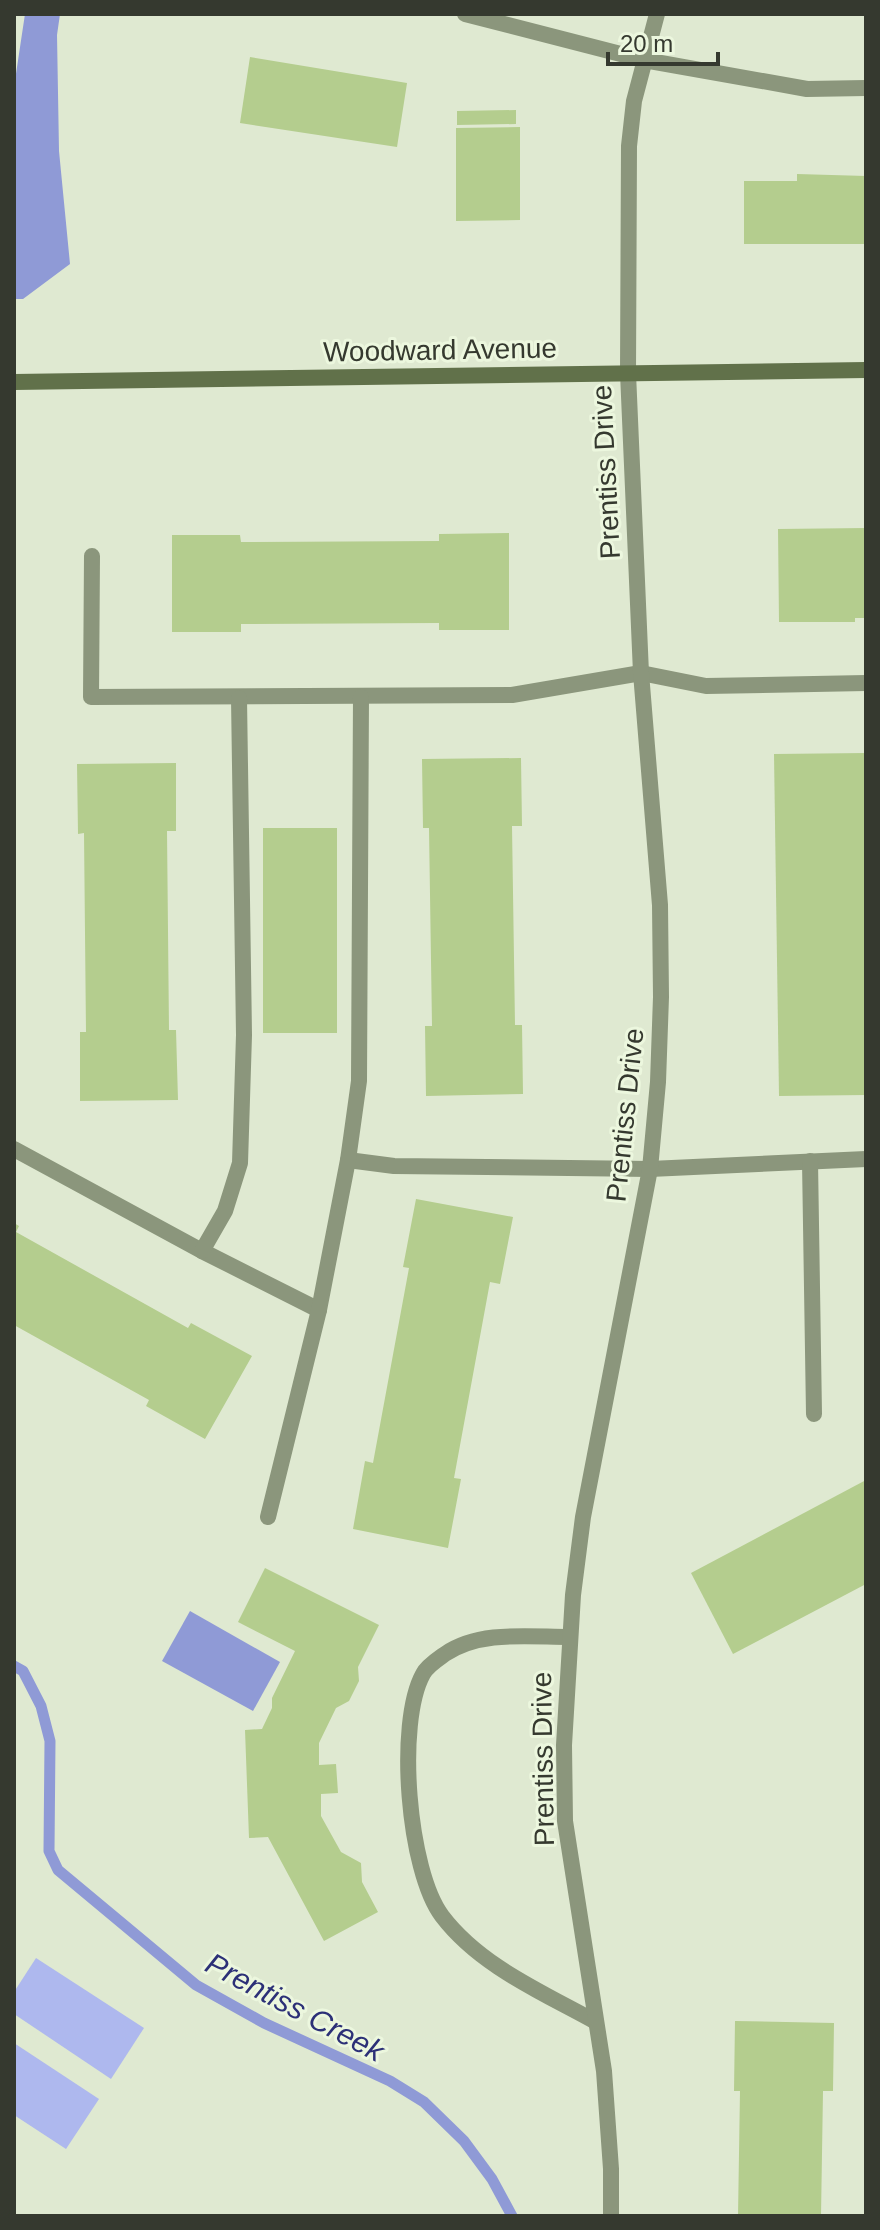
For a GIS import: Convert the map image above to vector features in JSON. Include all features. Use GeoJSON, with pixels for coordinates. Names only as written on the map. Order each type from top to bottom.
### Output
{"type":"FeatureCollection","features":[{"type":"Feature","properties":{"kind":"main road","name":"Woodward Avenue"},"geometry":{"type":"LineString","coordinates":[[14,382],[866,370]]}},
{"type":"Feature","properties":{"kind":"street"},"geometry":{"type":"LineString","coordinates":[[465,14],[644,60],[807,89],[866,88]]}},
{"type":"Feature","properties":{"kind":"street","name":"Prentiss Drive"},"geometry":{"type":"LineString","coordinates":[[611,2216],[604,2071],[565,1821],[564,1745],[570,1637],[583,1517],[650,1169],[658,1082],[660,905],[641,673],[628,373],[629,146],[634,101],[657,14]]}},
{"type":"Feature","properties":{"kind":"street"},"geometry":{"type":"LineString","coordinates":[[92,556],[91,697],[512,695],[641,673],[706,686],[866,683]]}},
{"type":"Feature","properties":{"kind":"street"},"geometry":{"type":"LineString","coordinates":[[268,1517],[319,1310],[348,1160],[359,1081],[361,697]]}},
{"type":"Feature","properties":{"kind":"street"},"geometry":{"type":"LineString","coordinates":[[202,1251],[225,1211],[240,1163],[244,1035],[239,698]]}},
{"type":"Feature","properties":{"kind":"street"},"geometry":{"type":"LineString","coordinates":[[14,1149],[202,1251],[319,1310]]}},
{"type":"Feature","properties":{"kind":"street"},"geometry":{"type":"LineString","coordinates":[[348,1160],[394,1166],[650,1169],[866,1159]]}},
{"type":"Feature","properties":{"kind":"street"},"geometry":{"type":"LineString","coordinates":[[810,1161],[814,1414]]}},
{"type":"Feature","properties":{"kind":"street"},"geometry":{"type":"LineString","coordinates":[[570,1637],[471,1640],[446,1653],[424,1671],[416,1692],[409,1729],[410,1807],[418,1861],[441,1914],[487,1961],[596,2022]]}},
{"type":"Feature","properties":{"kind":"shaded area"},"geometry":{"type":"Polygon","coordinates":[[[25,14],[60,14],[57,35],[59,151],[70,264],[23,299],[14,299],[14,87],[25,14]]]}},
{"type":"Feature","properties":{"kind":"shaded area"},"geometry":{"type":"Polygon","coordinates":[[[190,1611],[280,1662],[253,1711],[162,1661],[190,1611]]]}},
{"type":"Feature","properties":{"kind":"shaded area"},"geometry":{"type":"Polygon","coordinates":[[[36,1958],[144,2028],[111,2079],[14,2014],[14,1992],[36,1958]]]}},
{"type":"Feature","properties":{"kind":"shaded area"},"geometry":{"type":"Polygon","coordinates":[[[14,2043],[99,2099],[66,2149],[14,2115],[14,2043]]]}},
{"type":"Feature","properties":{"kind":"building"},"geometry":{"type":"Polygon","coordinates":[[[250,57],[407,83],[397,147],[240,123],[250,57]]]}},
{"type":"Feature","properties":{"kind":"building"},"geometry":{"type":"Polygon","coordinates":[[[516,110],[516,124],[457,125],[457,111],[516,110]]]}},
{"type":"Feature","properties":{"kind":"building"},"geometry":{"type":"Polygon","coordinates":[[[520,127],[520,220],[456,221],[456,128],[520,127]]]}},
{"type":"Feature","properties":{"kind":"building"},"geometry":{"type":"Polygon","coordinates":[[[797,174],[866,176],[866,244],[744,244],[744,181],[797,181],[797,174]]]}},
{"type":"Feature","properties":{"kind":"building"},"geometry":{"type":"Polygon","coordinates":[[[866,528],[866,618],[855,618],[855,622],[779,622],[778,529],[866,528]]]}},
{"type":"Feature","properties":{"kind":"building"},"geometry":{"type":"Polygon","coordinates":[[[509,533],[509,630],[439,630],[439,623],[241,624],[241,632],[172,632],[172,535],[240,535],[241,542],[439,541],[439,534],[509,533]]]}},
{"type":"Feature","properties":{"kind":"building"},"geometry":{"type":"Polygon","coordinates":[[[866,753],[866,1095],[779,1096],[774,754],[866,753]]]}},
{"type":"Feature","properties":{"kind":"building"},"geometry":{"type":"Polygon","coordinates":[[[521,758],[522,826],[512,826],[515,1025],[522,1025],[523,1094],[426,1096],[425,1026],[432,1026],[429,828],[423,828],[422,759],[521,758]]]}},
{"type":"Feature","properties":{"kind":"building"},"geometry":{"type":"Polygon","coordinates":[[[176,763],[176,831],[167,831],[169,1030],[176,1030],[178,1100],[80,1101],[80,1032],[86,1032],[84,833],[78,834],[77,764],[176,763]]]}},
{"type":"Feature","properties":{"kind":"building"},"geometry":{"type":"Polygon","coordinates":[[[263,828],[337,828],[337,1033],[263,1033],[263,828]]]}},
{"type":"Feature","properties":{"kind":"building"},"geometry":{"type":"Polygon","coordinates":[[[416,1199],[513,1217],[500,1284],[490,1282],[454,1478],[461,1479],[448,1548],[353,1529],[365,1461],[373,1463],[409,1268],[403,1267],[416,1199]]]}},
{"type":"Feature","properties":{"kind":"building"},"geometry":{"type":"Polygon","coordinates":[[[14,1223],[19,1226],[16,1232],[188,1328],[191,1323],[252,1356],[205,1439],[146,1406],[149,1400],[14,1325],[14,1223]]]}},
{"type":"Feature","properties":{"kind":"building"},"geometry":{"type":"Polygon","coordinates":[[[866,1480],[866,1584],[733,1654],[691,1573],[866,1480]]]}},
{"type":"Feature","properties":{"kind":"building"},"geometry":{"type":"Polygon","coordinates":[[[265,1568],[379,1625],[358,1667],[359,1681],[349,1701],[336,1708],[319,1743],[319,1765],[336,1764],[338,1793],[321,1794],[321,1816],[341,1852],[361,1863],[362,1882],[378,1912],[324,1941],[268,1837],[249,1838],[245,1730],[262,1729],[272,1708],[272,1698],[295,1651],[238,1622],[265,1568]]]}},
{"type":"Feature","properties":{"kind":"building"},"geometry":{"type":"Polygon","coordinates":[[[735,2021],[834,2023],[833,2091],[823,2091],[821,2216],[738,2216],[740,2091],[734,2091],[735,2021]]]}},
{"type":"Feature","properties":{"kind":"waterway","name":"Prentiss Creek"},"geometry":{"type":"LineString","coordinates":[[14,1666],[23,1671],[41,1706],[50,1741],[49,1851],[58,1870],[196,1985],[264,2023],[390,2081],[424,2102],[464,2141],[492,2179],[512,2216]]}}]}
